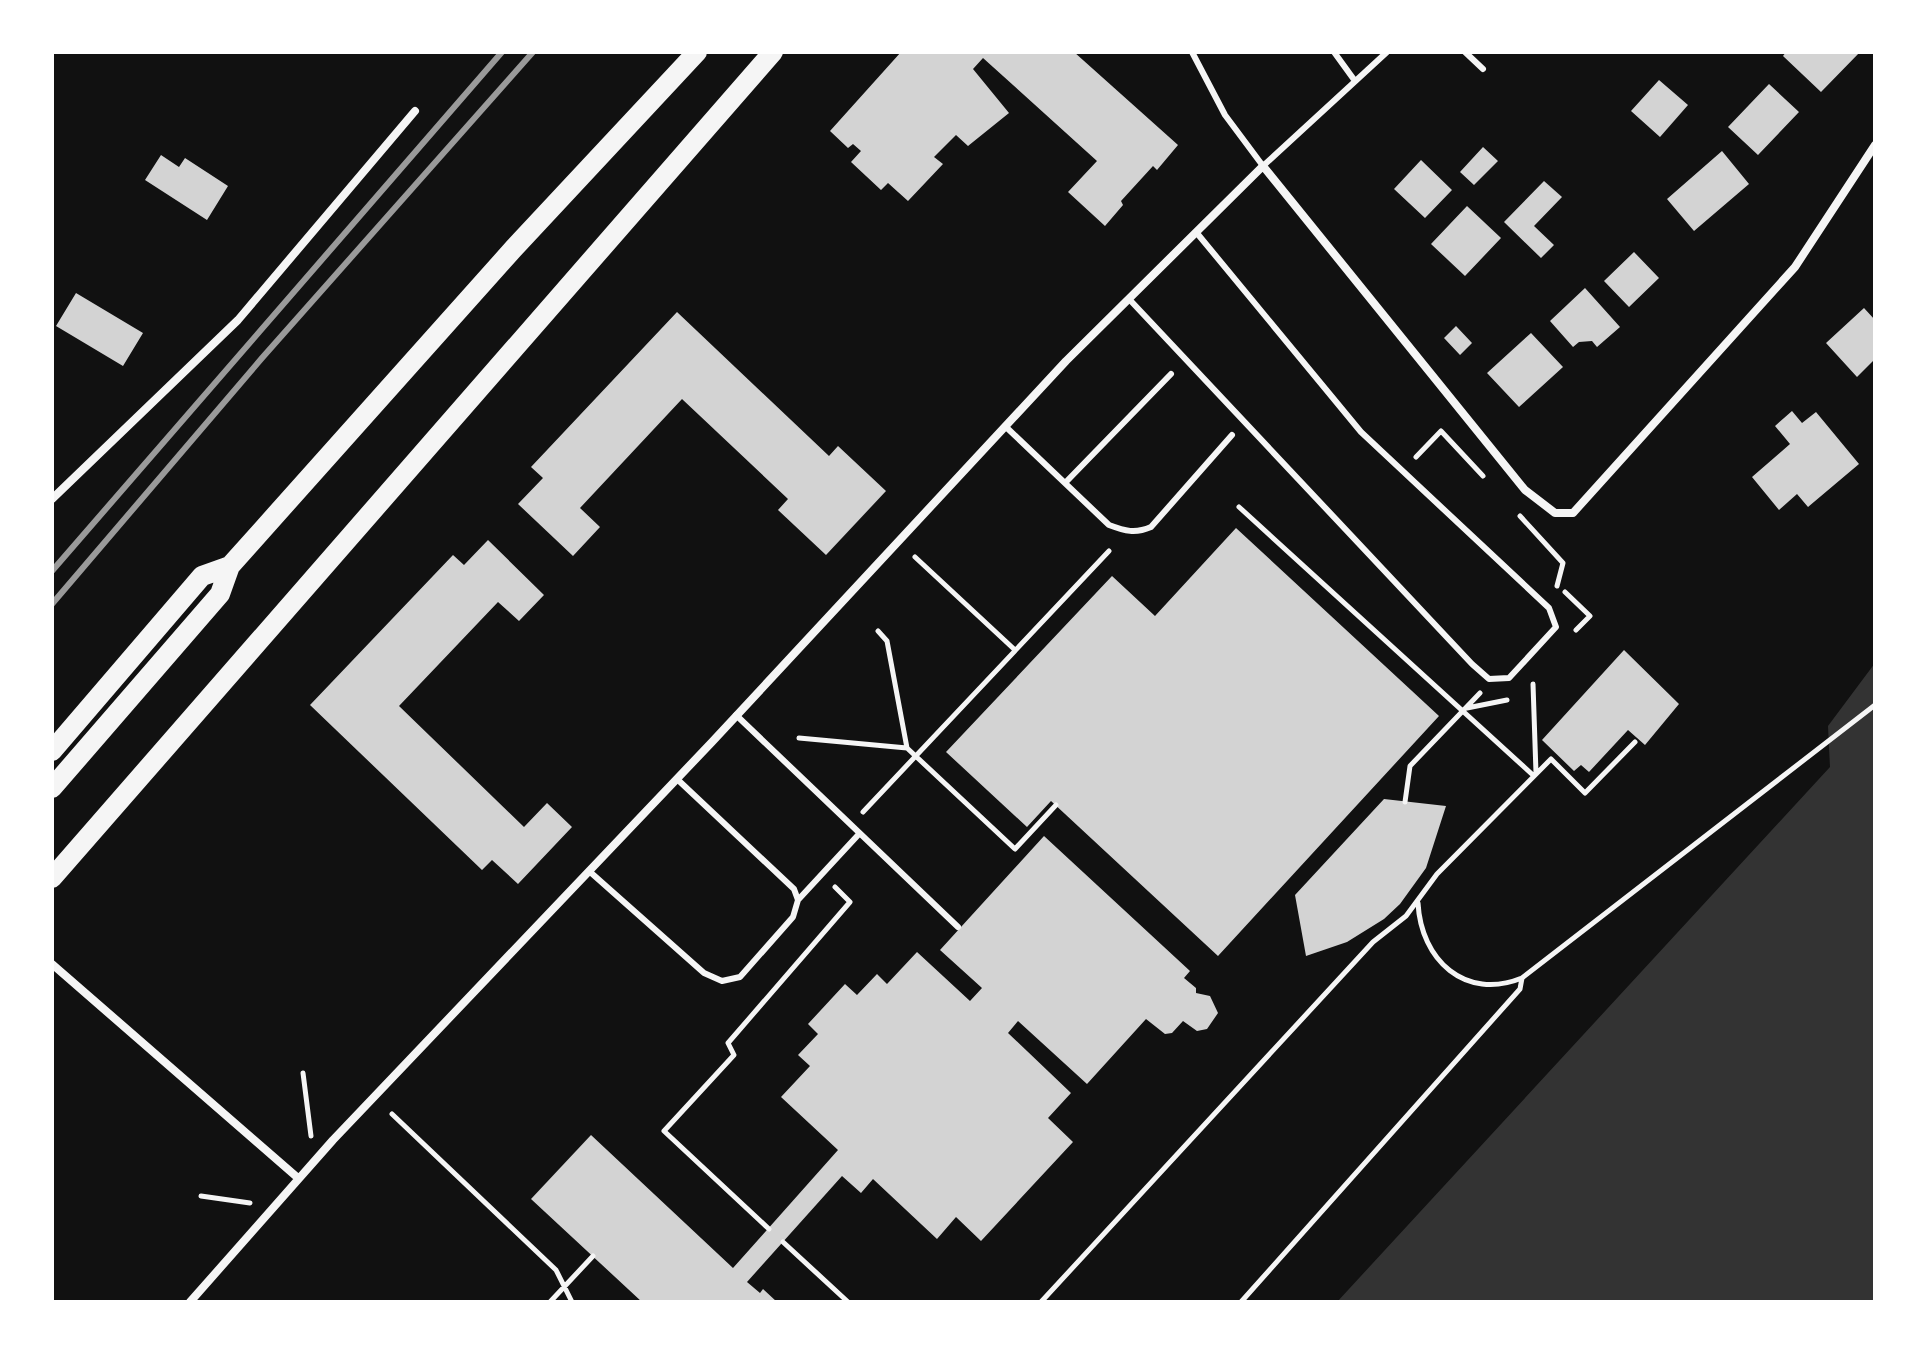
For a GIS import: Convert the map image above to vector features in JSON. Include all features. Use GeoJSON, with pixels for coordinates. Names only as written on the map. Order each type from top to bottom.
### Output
{"type":"FeatureCollection","features":[{"type":"Feature","properties":{"kind":"main road"},"geometry":{"type":"LineString","coordinates":[[52,788],[220,594],[230,566],[515,247],[697,52]]}},
{"type":"Feature","properties":{"kind":"main road"},"geometry":{"type":"LineString","coordinates":[[52,878],[773,52]]}},
{"type":"Feature","properties":{"kind":"main road"},"geometry":{"type":"LineString","coordinates":[[52,751],[202,576],[230,566]]}},
{"type":"Feature","properties":{"kind":"street"},"geometry":{"type":"LineString","coordinates":[[52,499],[238,320],[415,111]]}},
{"type":"Feature","properties":{"kind":"street"},"geometry":{"type":"LineString","coordinates":[[190,1302],[298,1178],[1006,427],[1263,166],[1525,490],[1555,513],[1573,513],[1795,267],[1875,145]]}},
{"type":"Feature","properties":{"kind":"street"},"geometry":{"type":"LineString","coordinates":[[52,964],[298,1178]]}},
{"type":"Feature","properties":{"kind":"lane"},"geometry":{"type":"LineString","coordinates":[[1192,52],[1225,115],[1263,166],[1387,52]]}},
{"type":"Feature","properties":{"kind":"lane"},"geometry":{"type":"LineString","coordinates":[[1334,52],[1355,81]]}},
{"type":"Feature","properties":{"kind":"lane"},"geometry":{"type":"LineString","coordinates":[[1465,52],[1483,69]]}},
{"type":"Feature","properties":{"kind":"lane"},"geometry":{"type":"LineString","coordinates":[[1129,299],[1472,664],[1489,679],[1509,678],[1556,627],[1549,608],[1361,432],[1196,232]]}},
{"type":"Feature","properties":{"kind":"lane"},"geometry":{"type":"LineString","coordinates":[[1065,483],[1171,374]]}},
{"type":"Feature","properties":{"kind":"lane"},"geometry":{"type":"LineString","coordinates":[[1006,427],[1109,525],[1126,532],[1140,532],[1151,527],[1232,435]]}},
{"type":"Feature","properties":{"kind":"lane"},"geometry":{"type":"LineString","coordinates":[[736,715],[958,927]]}},
{"type":"Feature","properties":{"kind":"lane"},"geometry":{"type":"LineString","coordinates":[[677,779],[794,889],[798,900]]}},
{"type":"Feature","properties":{"kind":"lane"},"geometry":{"type":"LineString","coordinates":[[589,871],[704,973],[722,981],[740,977],[793,917],[798,900],[859,834]]}},
{"type":"Feature","properties":{"kind":"path"},"geometry":{"type":"LineString","coordinates":[[1239,507],[1462,713],[1535,775]]}},
{"type":"Feature","properties":{"kind":"path"},"geometry":{"type":"LineString","coordinates":[[864,811],[1109,551]]}},
{"type":"Feature","properties":{"kind":"path"},"geometry":{"type":"LineString","coordinates":[[915,557],[1015,650]]}},
{"type":"Feature","properties":{"kind":"path"},"geometry":{"type":"LineString","coordinates":[[878,631],[887,641],[907,748],[915,757],[1015,849],[1056,805]]}},
{"type":"Feature","properties":{"kind":"path"},"geometry":{"type":"LineString","coordinates":[[1533,676],[1535,775]]}},
{"type":"Feature","properties":{"kind":"path"},"geometry":{"type":"LineString","coordinates":[[1405,802],[1410,766],[1480,693]]}},
{"type":"Feature","properties":{"kind":"path"},"geometry":{"type":"LineString","coordinates":[[1418,903],[1426,944],[1450,973],[1479,984],[1510,983],[1522,978],[1872,707]]}},
{"type":"Feature","properties":{"kind":"path"},"geometry":{"type":"LineString","coordinates":[[799,738],[907,748]]}},
{"type":"Feature","properties":{"kind":"path"},"geometry":{"type":"LineString","coordinates":[[1041,1302],[1373,942],[1418,903],[1437,874],[1551,759],[1585,793],[1635,742]]}},
{"type":"Feature","properties":{"kind":"path"},"geometry":{"type":"LineString","coordinates":[[769,1229],[664,1131],[734,1055],[728,1043],[850,902],[822,875]]}},
{"type":"Feature","properties":{"kind":"path"},"geometry":{"type":"LineString","coordinates":[[1241,1302],[1520,989],[1522,978]]}},
{"type":"Feature","properties":{"kind":"path"},"geometry":{"type":"LineString","coordinates":[[392,1114],[556,1270],[572,1302]]}},
{"type":"Feature","properties":{"kind":"path"},"geometry":{"type":"LineString","coordinates":[[783,1242],[848,1302]]}},
{"type":"Feature","properties":{"kind":"path"},"geometry":{"type":"LineString","coordinates":[[550,1302],[593,1256]]}},
{"type":"Feature","properties":{"kind":"shaded area"},"geometry":{"type":"Polygon","coordinates":[[[1875,663],[1875,1302],[1337,1302],[1830,767],[1828,726],[1875,663]]]}},
{"type":"Feature","properties":{"kind":"building"},"geometry":{"type":"Polygon","coordinates":[[[901,52],[1074,52],[1178,145],[1157,170],[1153,166],[1121,201],[1123,205],[1105,226],[1068,192],[1097,161],[983,58],[973,69],[1009,113],[968,146],[956,135],[934,157],[943,164],[908,201],[888,183],[881,190],[851,162],[861,151],[853,144],[848,148],[830,131],[901,52]]]}},
{"type":"Feature","properties":{"kind":"building"},"geometry":{"type":"Polygon","coordinates":[[[1786,52],[1860,52],[1821,92],[1783,56],[1786,52]]]}},
{"type":"Feature","properties":{"kind":"building"},"geometry":{"type":"Polygon","coordinates":[[[1659,80],[1688,105],[1660,137],[1631,111],[1659,80]]]}},
{"type":"Feature","properties":{"kind":"building"},"geometry":{"type":"Polygon","coordinates":[[[1769,84],[1799,112],[1758,155],[1728,127],[1769,84]]]}},
{"type":"Feature","properties":{"kind":"building"},"geometry":{"type":"Polygon","coordinates":[[[1483,147],[1498,161],[1474,185],[1460,172],[1483,147]]]}},
{"type":"Feature","properties":{"kind":"building"},"geometry":{"type":"Polygon","coordinates":[[[1722,151],[1749,184],[1694,231],[1667,199],[1722,151]]]}},
{"type":"Feature","properties":{"kind":"building"},"geometry":{"type":"Polygon","coordinates":[[[161,155],[179,167],[185,158],[228,186],[207,220],[145,180],[161,155]]]}},
{"type":"Feature","properties":{"kind":"building"},"geometry":{"type":"Polygon","coordinates":[[[1421,160],[1452,190],[1425,218],[1394,189],[1421,160]]]}},
{"type":"Feature","properties":{"kind":"building"},"geometry":{"type":"Polygon","coordinates":[[[1544,181],[1562,197],[1534,226],[1554,245],[1541,258],[1504,222],[1544,181]]]}},
{"type":"Feature","properties":{"kind":"building"},"geometry":{"type":"Polygon","coordinates":[[[1467,206],[1501,238],[1465,276],[1431,244],[1467,206]]]}},
{"type":"Feature","properties":{"kind":"building"},"geometry":{"type":"Polygon","coordinates":[[[1634,252],[1659,278],[1629,307],[1604,281],[1634,252]]]}},
{"type":"Feature","properties":{"kind":"building"},"geometry":{"type":"Polygon","coordinates":[[[1585,288],[1620,327],[1597,347],[1592,341],[1579,342],[1573,347],[1550,321],[1585,288]]]}},
{"type":"Feature","properties":{"kind":"building"},"geometry":{"type":"Polygon","coordinates":[[[76,293],[143,333],[123,366],[56,326],[76,293]]]}},
{"type":"Feature","properties":{"kind":"building"},"geometry":{"type":"Polygon","coordinates":[[[1864,308],[1875,320],[1875,359],[1857,377],[1826,343],[1864,308]]]}},
{"type":"Feature","properties":{"kind":"building"},"geometry":{"type":"Polygon","coordinates":[[[677,312],[829,456],[838,446],[886,491],[826,555],[778,510],[788,499],[682,399],[580,508],[600,527],[573,556],[518,504],[543,478],[531,467],[677,312]]]}},
{"type":"Feature","properties":{"kind":"building"},"geometry":{"type":"Polygon","coordinates":[[[1456,326],[1472,343],[1460,355],[1444,338],[1456,326]]]}},
{"type":"Feature","properties":{"kind":"building"},"geometry":{"type":"Polygon","coordinates":[[[1531,333],[1563,367],[1519,407],[1487,373],[1531,333]]]}},
{"type":"Feature","properties":{"kind":"building"},"geometry":{"type":"Polygon","coordinates":[[[1792,411],[1802,423],[1816,412],[1859,464],[1808,507],[1797,494],[1779,510],[1752,477],[1790,444],[1775,426],[1792,411]]]}},
{"type":"Feature","properties":{"kind":"building"},"geometry":{"type":"Polygon","coordinates":[[[1236,528],[1439,716],[1218,956],[1051,801],[1027,827],[946,752],[1112,576],[1155,616],[1236,528]]]}},
{"type":"Feature","properties":{"kind":"building"},"geometry":{"type":"Polygon","coordinates":[[[488,540],[544,595],[519,621],[498,602],[399,706],[524,827],[547,803],[572,827],[518,884],[492,860],[482,870],[310,705],[453,555],[464,565],[488,540]]]}},
{"type":"Feature","properties":{"kind":"building"},"geometry":{"type":"Polygon","coordinates":[[[1624,650],[1679,704],[1645,745],[1628,730],[1589,772],[1581,765],[1574,771],[1542,740],[1624,650]]]}},
{"type":"Feature","properties":{"kind":"building"},"geometry":{"type":"Polygon","coordinates":[[[1384,799],[1446,806],[1426,868],[1400,904],[1384,919],[1347,942],[1306,956],[1295,895],[1384,799]]]}},
{"type":"Feature","properties":{"kind":"building"},"geometry":{"type":"Polygon","coordinates":[[[1044,836],[1190,971],[1184,978],[1196,988],[1196,993],[1210,996],[1218,1013],[1207,1029],[1197,1031],[1183,1021],[1172,1033],[1165,1034],[1146,1019],[1087,1084],[1018,1021],[1008,1033],[1071,1093],[1048,1118],[1073,1142],[981,1241],[956,1217],[937,1239],[873,1179],[861,1193],[842,1176],[747,1282],[760,1293],[763,1289],[777,1302],[642,1302],[531,1199],[591,1135],[733,1268],[838,1150],[781,1097],[810,1066],[798,1055],[818,1034],[808,1024],[845,984],[857,995],[877,974],[887,984],[917,952],[970,1001],[982,988],[940,950],[1044,836]]]}},
{"type":"Feature","properties":{"kind":"railway"},"geometry":{"type":"LineString","coordinates":[[52,571],[502,52]]}},
{"type":"Feature","properties":{"kind":"railway"},"geometry":{"type":"LineString","coordinates":[[52,604],[262,358],[533,52]]}}]}
